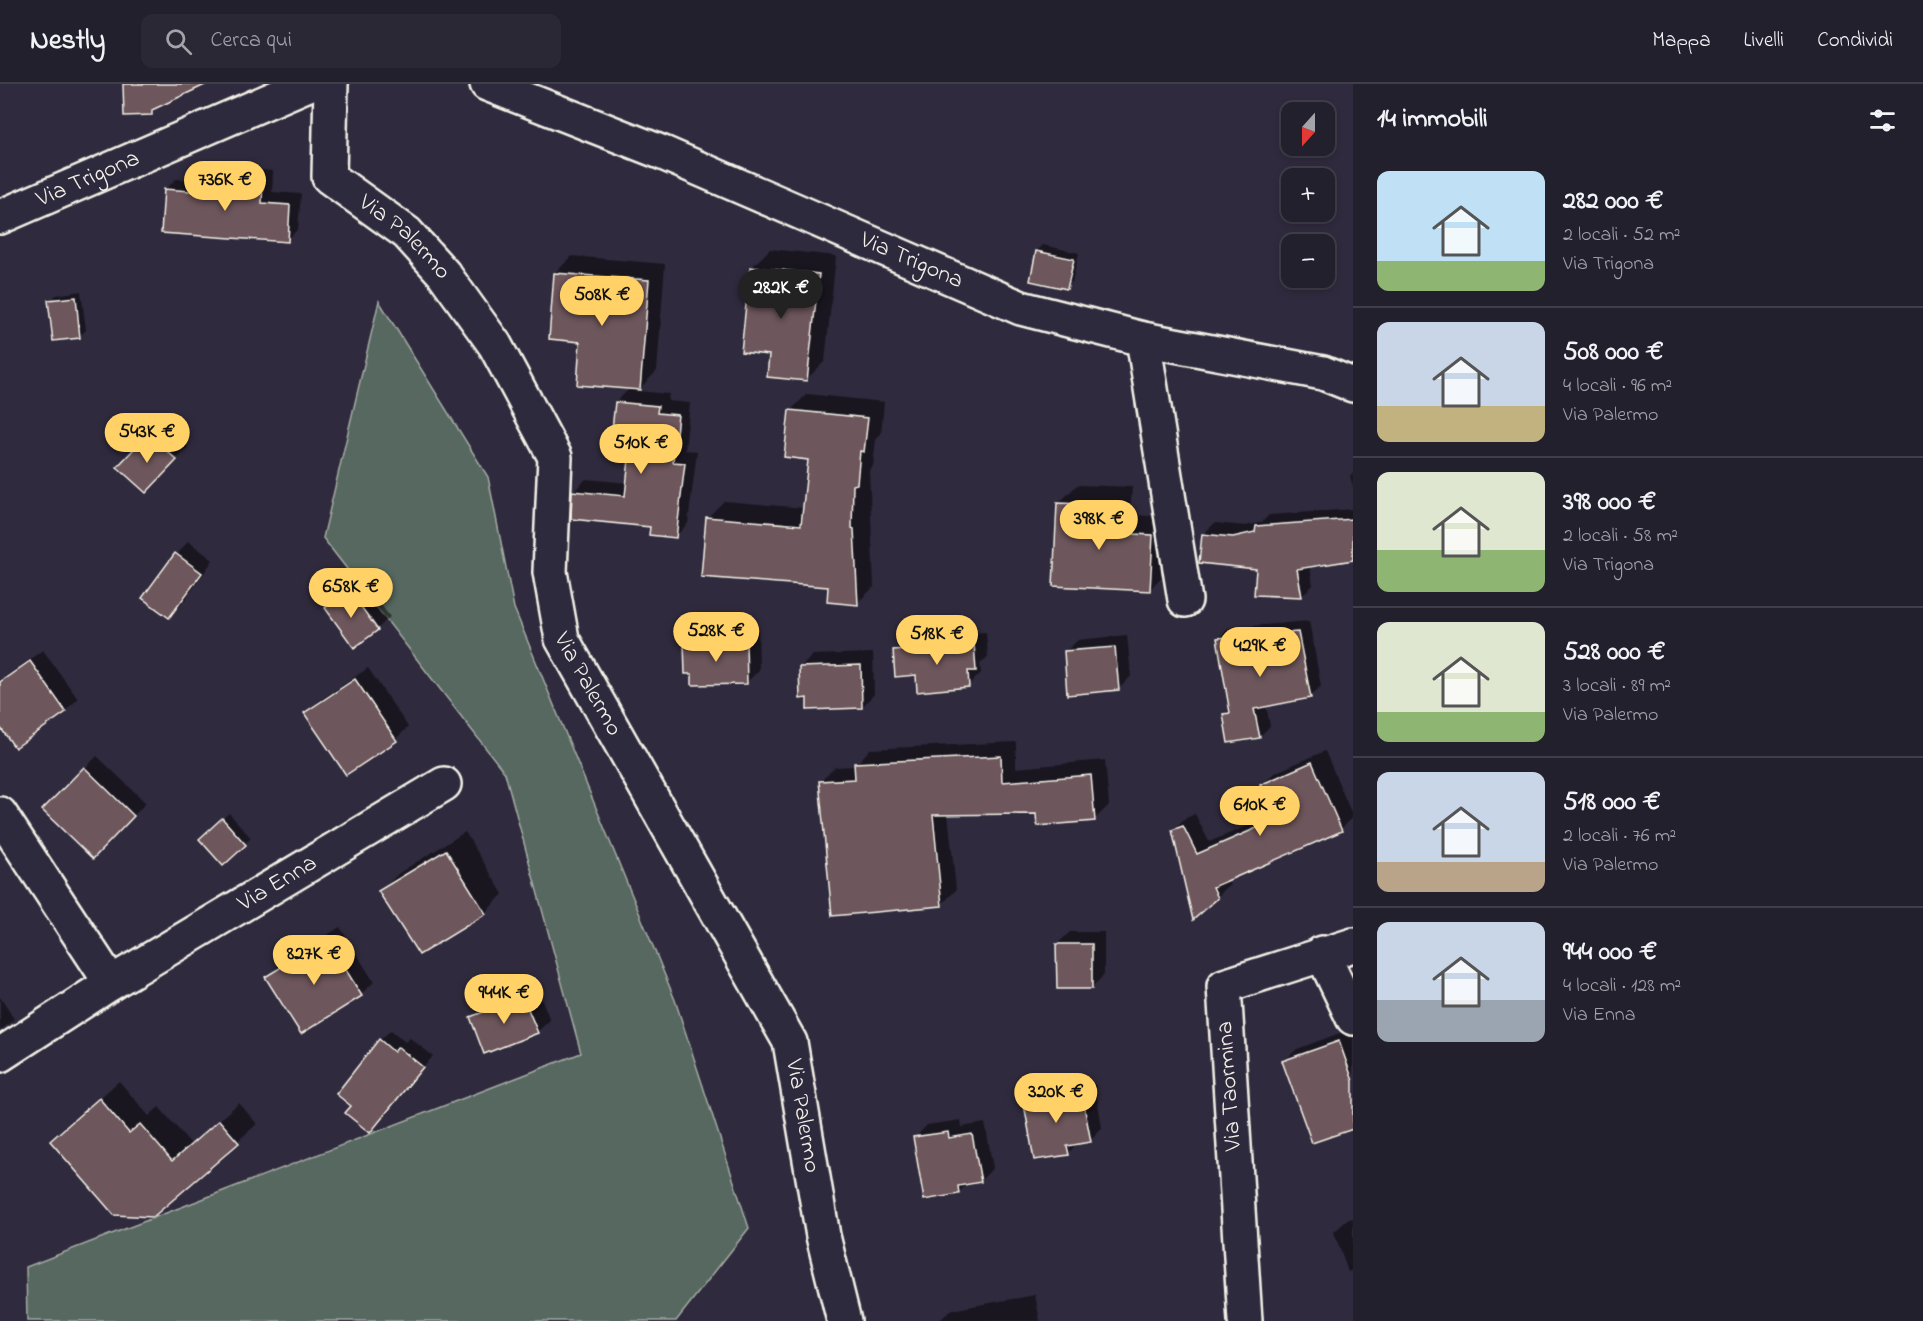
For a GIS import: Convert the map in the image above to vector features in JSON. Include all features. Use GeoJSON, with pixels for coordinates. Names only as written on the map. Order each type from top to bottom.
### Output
{"type":"FeatureCollection","features":[{"type":"Feature","properties":{"kind":"street","name":"Via Trigona"},"geometry":{"type":"LineString","coordinates":[[0,217],[308,84]]}},
{"type":"Feature","properties":{"kind":"street","name":"Via Palermo"},"geometry":{"type":"LineString","coordinates":[[331,84],[329,177],[407,233],[444,274],[495,345],[555,457],[550,572],[562,639],[790,1042],[824,1236],[844,1321]]}},
{"type":"Feature","properties":{"kind":"street","name":"Via Trigona"},"geometry":{"type":"LineString","coordinates":[[487,84],[663,153],[1022,308],[1143,339],[1323,373],[1353,386]]}},
{"type":"Feature","properties":{"kind":"street"},"geometry":{"type":"LineString","coordinates":[[1143,339],[1185,600]]}},
{"type":"Feature","properties":{"kind":"street","name":"Via Enna"},"geometry":{"type":"LineString","coordinates":[[0,1055],[111,983],[444,784]]}},
{"type":"Feature","properties":{"kind":"street"},"geometry":{"type":"LineString","coordinates":[[0,814],[111,983]]}},
{"type":"Feature","properties":{"kind":"street"},"geometry":{"type":"LineString","coordinates":[[1338,949],[1353,1018]]}},
{"type":"Feature","properties":{"kind":"street","name":"Via Taormina"},"geometry":{"type":"LineString","coordinates":[[1245,1321],[1224,986],[1338,949]]}},
{"type":"Feature","properties":{"kind":"green space"},"geometry":{"type":"Polygon","coordinates":[[[379,301],[488,477],[514,608],[675,1000],[749,1228],[676,1321],[27,1321],[26,1267],[581,1053],[505,773],[323,538],[379,301]]]}},
{"type":"Feature","properties":{"kind":"building"},"geometry":{"type":"Polygon","coordinates":[[[123,84],[207,84],[152,110],[152,115],[124,116],[123,84]]]}},
{"type":"Feature","properties":{"kind":"building"},"geometry":{"type":"Polygon","coordinates":[[[205,177],[263,182],[262,203],[290,205],[288,242],[161,233],[164,189],[204,192],[205,177]]]}},
{"type":"Feature","properties":{"kind":"building"},"geometry":{"type":"Polygon","coordinates":[[[1036,251],[1074,259],[1067,289],[1030,281],[1036,251]]]}},
{"type":"Feature","properties":{"kind":"building"},"geometry":{"type":"Polygon","coordinates":[[[750,267],[819,274],[807,381],[767,377],[769,355],[741,352],[750,267]]]}},
{"type":"Feature","properties":{"kind":"building"},"geometry":{"type":"Polygon","coordinates":[[[554,273],[649,280],[640,390],[577,385],[580,342],[549,339],[554,273]]]}},
{"type":"Feature","properties":{"kind":"building"},"geometry":{"type":"Polygon","coordinates":[[[76,297],[80,338],[53,341],[48,300],[76,297]]]}},
{"type":"Feature","properties":{"kind":"building"},"geometry":{"type":"Polygon","coordinates":[[[615,402],[658,406],[657,413],[678,415],[673,462],[685,463],[676,538],[649,535],[650,527],[571,519],[572,491],[625,496],[631,441],[611,439],[615,402]]]}},
{"type":"Feature","properties":{"kind":"building"},"geometry":{"type":"Polygon","coordinates":[[[789,410],[868,418],[864,452],[860,451],[857,484],[853,485],[852,528],[854,529],[858,605],[827,602],[828,587],[701,577],[706,517],[801,525],[808,460],[784,457],[789,410]]]}},
{"type":"Feature","properties":{"kind":"building"},"geometry":{"type":"Polygon","coordinates":[[[148,434],[177,460],[146,493],[117,467],[148,434]]]}},
{"type":"Feature","properties":{"kind":"building"},"geometry":{"type":"Polygon","coordinates":[[[1057,503],[1114,505],[1113,533],[1153,535],[1150,591],[1053,586],[1057,503]]]}},
{"type":"Feature","properties":{"kind":"building"},"geometry":{"type":"Polygon","coordinates":[[[1353,519],[1353,560],[1297,569],[1302,597],[1254,595],[1256,569],[1199,563],[1202,534],[1233,537],[1255,532],[1256,526],[1353,519]]]}},
{"type":"Feature","properties":{"kind":"building"},"geometry":{"type":"Polygon","coordinates":[[[175,553],[202,573],[169,618],[142,598],[175,553]]]}},
{"type":"Feature","properties":{"kind":"building"},"geometry":{"type":"Polygon","coordinates":[[[349,590],[378,630],[354,648],[325,608],[349,590]]]}},
{"type":"Feature","properties":{"kind":"building"},"geometry":{"type":"Polygon","coordinates":[[[1298,632],[1311,698],[1254,709],[1260,738],[1228,743],[1223,714],[1230,713],[1217,638],[1298,632]]]}},
{"type":"Feature","properties":{"kind":"building"},"geometry":{"type":"Polygon","coordinates":[[[746,641],[747,684],[692,685],[692,674],[685,674],[684,642],[746,641]]]}},
{"type":"Feature","properties":{"kind":"building"},"geometry":{"type":"Polygon","coordinates":[[[974,643],[976,671],[968,671],[969,687],[917,692],[916,675],[895,677],[893,650],[974,643]]]}},
{"type":"Feature","properties":{"kind":"building"},"geometry":{"type":"Polygon","coordinates":[[[1115,647],[1119,690],[1067,695],[1064,651],[1115,647]]]}},
{"type":"Feature","properties":{"kind":"building"},"geometry":{"type":"Polygon","coordinates":[[[30,661],[66,712],[15,748],[0,727],[0,682],[30,661]]]}},
{"type":"Feature","properties":{"kind":"building"},"geometry":{"type":"Polygon","coordinates":[[[861,665],[862,708],[807,710],[807,698],[800,699],[799,667],[861,665]]]}},
{"type":"Feature","properties":{"kind":"building"},"geometry":{"type":"Polygon","coordinates":[[[355,679],[397,741],[346,775],[304,713],[355,679]]]}},
{"type":"Feature","properties":{"kind":"building"},"geometry":{"type":"Polygon","coordinates":[[[1001,756],[1002,782],[1091,775],[1095,821],[1037,826],[1036,814],[933,815],[942,906],[832,916],[819,781],[855,779],[854,763],[1001,756]]]}},
{"type":"Feature","properties":{"kind":"building"},"geometry":{"type":"Polygon","coordinates":[[[1312,762],[1342,831],[1213,887],[1218,898],[1193,920],[1172,830],[1183,826],[1197,854],[1275,820],[1260,785],[1312,762]]]}},
{"type":"Feature","properties":{"kind":"building"},"geometry":{"type":"Polygon","coordinates":[[[84,767],[134,816],[93,859],[42,810],[84,767]]]}},
{"type":"Feature","properties":{"kind":"building"},"geometry":{"type":"Polygon","coordinates":[[[222,818],[246,845],[223,866],[199,839],[222,818]]]}},
{"type":"Feature","properties":{"kind":"building"},"geometry":{"type":"Polygon","coordinates":[[[446,850],[486,914],[419,955],[378,891],[446,850]]]}},
{"type":"Feature","properties":{"kind":"building"},"geometry":{"type":"Polygon","coordinates":[[[327,939],[362,996],[301,1034],[265,977],[327,939]]]}},
{"type":"Feature","properties":{"kind":"building"},"geometry":{"type":"Polygon","coordinates":[[[1056,944],[1092,944],[1092,989],[1057,989],[1056,944]]]}},
{"type":"Feature","properties":{"kind":"building"},"geometry":{"type":"Polygon","coordinates":[[[523,997],[538,1033],[484,1054],[470,1017],[523,997]]]}},
{"type":"Feature","properties":{"kind":"building"},"geometry":{"type":"Polygon","coordinates":[[[379,1039],[394,1052],[398,1047],[423,1067],[370,1133],[345,1113],[351,1106],[336,1094],[379,1039]]]}},
{"type":"Feature","properties":{"kind":"building"},"geometry":{"type":"Polygon","coordinates":[[[1339,1041],[1353,1081],[1353,1129],[1312,1143],[1282,1061],[1339,1041]]]}},
{"type":"Feature","properties":{"kind":"building"},"geometry":{"type":"Polygon","coordinates":[[[1058,1092],[1060,1099],[1082,1095],[1091,1142],[1067,1146],[1069,1155],[1034,1160],[1023,1098],[1058,1092]]]}},
{"type":"Feature","properties":{"kind":"building"},"geometry":{"type":"Polygon","coordinates":[[[99,1098],[129,1133],[140,1124],[172,1161],[219,1120],[239,1143],[153,1217],[114,1215],[50,1141],[99,1098]]]}},
{"type":"Feature","properties":{"kind":"building"},"geometry":{"type":"Polygon","coordinates":[[[948,1132],[949,1138],[972,1134],[981,1182],[958,1186],[959,1194],[924,1200],[913,1137],[948,1132]]]}}]}
